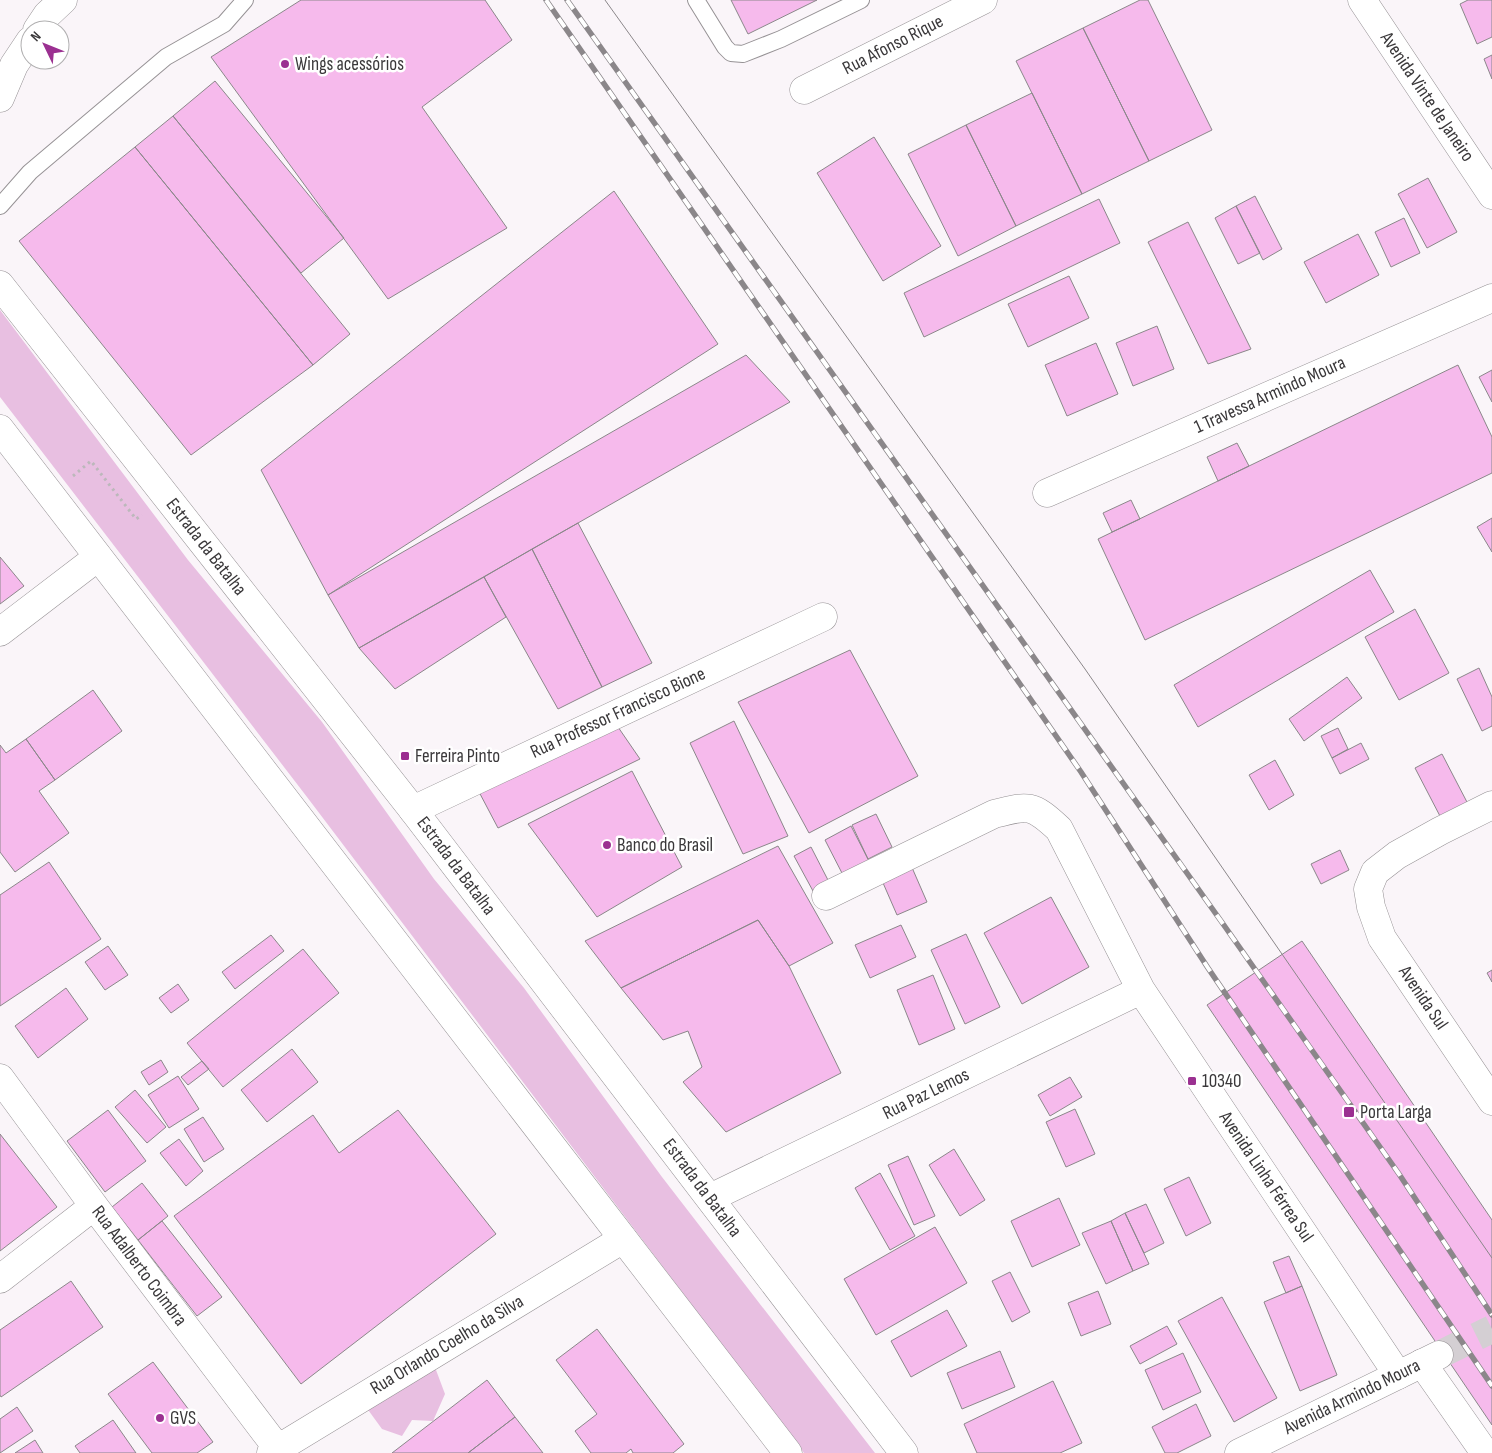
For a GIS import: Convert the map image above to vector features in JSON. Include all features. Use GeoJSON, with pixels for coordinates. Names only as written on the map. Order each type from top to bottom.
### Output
{"type":"FeatureCollection","features":[{"type":"Feature","properties":{"kind":"main road"},"geometry":{"type":"LineString","coordinates":[[44,20],[63,0]]}},
{"type":"Feature","properties":{"kind":"main road","name":"Rua Afonso Rique"},"geometry":{"type":"LineString","coordinates":[[804,90],[983,0]]}},
{"type":"Feature","properties":{"kind":"main road","name":"Avenida Vinte de Janeiro"},"geometry":{"type":"LineString","coordinates":[[1362,0],[1492,195]]}},
{"type":"Feature","properties":{"kind":"main road"},"geometry":{"type":"LineString","coordinates":[[0,98],[14,65],[20,56]]}},
{"type":"Feature","properties":{"kind":"main road","name":"Estrada da Batalha"},"geometry":{"type":"LineString","coordinates":[[0,285],[413,810],[904,1453]]}},
{"type":"Feature","properties":{"kind":"main road","name":"1 Travessa Armindo Moura"},"geometry":{"type":"LineString","coordinates":[[1047,493],[1492,298]]}},
{"type":"Feature","properties":{"kind":"main road"},"geometry":{"type":"LineString","coordinates":[[0,429],[788,1453]]}},
{"type":"Feature","properties":{"kind":"main road"},"geometry":{"type":"LineString","coordinates":[[0,632],[98,557]]}},
{"type":"Feature","properties":{"kind":"main road","name":"Rua Professor Francisco Bione"},"geometry":{"type":"LineString","coordinates":[[413,810],[824,617]]}},
{"type":"Feature","properties":{"kind":"main road","name":"Avenida Sul"},"geometry":{"type":"LineString","coordinates":[[1492,806],[1440,831],[1397,855],[1375,872],[1368,888],[1371,907],[1382,938],[1492,1101]]}},
{"type":"Feature","properties":{"kind":"main road","name":"Avenida Linha Férrea Sul"},"geometry":{"type":"LineString","coordinates":[[826,896],[994,814],[1021,807],[1035,810],[1059,829],[1141,990],[1485,1453]]}},
{"type":"Feature","properties":{"kind":"main road","name":"Rua Paz Lemos"},"geometry":{"type":"LineString","coordinates":[[710,1198],[1141,990]]}},
{"type":"Feature","properties":{"kind":"main road","name":"Rua Adalberto Coimbra"},"geometry":{"type":"LineString","coordinates":[[0,1078],[276,1451]]}},
{"type":"Feature","properties":{"kind":"main road"},"geometry":{"type":"LineString","coordinates":[[0,1278],[94,1206]]}},
{"type":"Feature","properties":{"kind":"main road","name":"Rua Orlando Coelho da Silva"},"geometry":{"type":"LineString","coordinates":[[276,1451],[623,1239]]}},
{"type":"Feature","properties":{"kind":"main road","name":"Avenida Armindo Moura"},"geometry":{"type":"LineString","coordinates":[[1239,1453],[1419,1364]]}},
{"type":"Feature","properties":{"kind":"lane"},"geometry":{"type":"LineString","coordinates":[[0,206],[30,172],[166,57],[224,24],[245,0]]}},
{"type":"Feature","properties":{"kind":"lane"},"geometry":{"type":"LineString","coordinates":[[696,0],[725,47],[736,55],[744,54],[780,39],[862,0]]}},
{"type":"Feature","properties":{"kind":"path"},"geometry":{"type":"LineString","coordinates":[[51,495],[91,461],[136,519],[167,497]]}},
{"type":"Feature","properties":{"kind":"shaded area"},"geometry":{"type":"Polygon","coordinates":[[[0,310],[188,560],[322,722],[434,879],[524,988],[662,1177],[875,1453],[804,1453],[307,797],[0,397],[0,310]]]}},
{"type":"Feature","properties":{"kind":"shaded area"},"geometry":{"type":"Polygon","coordinates":[[[436,1370],[445,1394],[433,1421],[412,1420],[402,1436],[382,1429],[366,1407],[403,1373],[436,1370]]]}},
{"type":"Feature","properties":{"kind":"building"},"geometry":{"type":"Polygon","coordinates":[[[301,0],[485,0],[512,40],[422,107],[507,228],[388,299],[211,57],[301,0]]]}},
{"type":"Feature","properties":{"kind":"building"},"geometry":{"type":"Polygon","coordinates":[[[731,0],[817,0],[748,34],[731,0]]]}},
{"type":"Feature","properties":{"kind":"building"},"geometry":{"type":"Polygon","coordinates":[[[1140,0],[1148,0],[1212,130],[1149,161],[1083,28],[1140,0]]]}},
{"type":"Feature","properties":{"kind":"building"},"geometry":{"type":"Polygon","coordinates":[[[1468,0],[1492,0],[1492,37],[1477,44],[1460,4],[1468,0]]]}},
{"type":"Feature","properties":{"kind":"building"},"geometry":{"type":"Polygon","coordinates":[[[1083,28],[1149,161],[1082,194],[1016,61],[1083,28]]]}},
{"type":"Feature","properties":{"kind":"building"},"geometry":{"type":"Polygon","coordinates":[[[1492,55],[1492,79],[1484,59],[1492,55]]]}},
{"type":"Feature","properties":{"kind":"building"},"geometry":{"type":"Polygon","coordinates":[[[215,81],[344,238],[301,273],[173,116],[215,81]]]}},
{"type":"Feature","properties":{"kind":"building"},"geometry":{"type":"Polygon","coordinates":[[[1032,93],[1082,194],[1016,226],[966,125],[1032,93]]]}},
{"type":"Feature","properties":{"kind":"building"},"geometry":{"type":"Polygon","coordinates":[[[173,116],[350,334],[313,365],[135,147],[173,116]]]}},
{"type":"Feature","properties":{"kind":"building"},"geometry":{"type":"Polygon","coordinates":[[[966,125],[1016,226],[958,256],[908,154],[966,125]]]}},
{"type":"Feature","properties":{"kind":"building"},"geometry":{"type":"Polygon","coordinates":[[[874,137],[941,246],[883,281],[817,173],[874,137]]]}},
{"type":"Feature","properties":{"kind":"building"},"geometry":{"type":"Polygon","coordinates":[[[135,147],[313,365],[191,455],[19,241],[135,147]]]}},
{"type":"Feature","properties":{"kind":"building"},"geometry":{"type":"Polygon","coordinates":[[[1428,178],[1457,232],[1427,248],[1398,194],[1428,178]]]}},
{"type":"Feature","properties":{"kind":"building"},"geometry":{"type":"Polygon","coordinates":[[[614,191],[718,344],[328,595],[261,470],[614,191]]]}},
{"type":"Feature","properties":{"kind":"building"},"geometry":{"type":"Polygon","coordinates":[[[1255,196],[1282,249],[1263,260],[1236,206],[1255,196]]]}},
{"type":"Feature","properties":{"kind":"building"},"geometry":{"type":"Polygon","coordinates":[[[1099,199],[1120,243],[924,337],[904,293],[1099,199]]]}},
{"type":"Feature","properties":{"kind":"building"},"geometry":{"type":"Polygon","coordinates":[[[1236,206],[1260,253],[1238,264],[1215,218],[1236,206]]]}},
{"type":"Feature","properties":{"kind":"building"},"geometry":{"type":"Polygon","coordinates":[[[1404,218],[1420,253],[1391,267],[1375,232],[1404,218]]]}},
{"type":"Feature","properties":{"kind":"building"},"geometry":{"type":"Polygon","coordinates":[[[1188,222],[1251,349],[1208,364],[1148,242],[1188,222]]]}},
{"type":"Feature","properties":{"kind":"building"},"geometry":{"type":"Polygon","coordinates":[[[1358,234],[1379,275],[1326,303],[1304,262],[1358,234]]]}},
{"type":"Feature","properties":{"kind":"building"},"geometry":{"type":"Polygon","coordinates":[[[1069,276],[1089,318],[1028,347],[1008,304],[1069,276]]]}},
{"type":"Feature","properties":{"kind":"building"},"geometry":{"type":"Polygon","coordinates":[[[1157,326],[1174,369],[1133,386],[1116,343],[1157,326]]]}},
{"type":"Feature","properties":{"kind":"building"},"geometry":{"type":"Polygon","coordinates":[[[1096,343],[1118,394],[1067,416],[1045,365],[1096,343]]]}},
{"type":"Feature","properties":{"kind":"building"},"geometry":{"type":"Polygon","coordinates":[[[746,355],[790,402],[359,648],[328,595],[746,355]]]}},
{"type":"Feature","properties":{"kind":"building"},"geometry":{"type":"Polygon","coordinates":[[[1458,365],[1492,437],[1492,473],[1145,640],[1098,539],[1458,365]]]}},
{"type":"Feature","properties":{"kind":"building"},"geometry":{"type":"Polygon","coordinates":[[[1492,370],[1492,402],[1479,377],[1492,370]]]}},
{"type":"Feature","properties":{"kind":"building"},"geometry":{"type":"Polygon","coordinates":[[[1237,443],[1249,466],[1218,481],[1207,457],[1237,443]]]}},
{"type":"Feature","properties":{"kind":"building"},"geometry":{"type":"Polygon","coordinates":[[[1131,500],[1140,519],[1112,532],[1103,513],[1131,500]]]}},
{"type":"Feature","properties":{"kind":"building"},"geometry":{"type":"Polygon","coordinates":[[[1492,518],[1492,552],[1477,527],[1492,518]]]}},
{"type":"Feature","properties":{"kind":"building"},"geometry":{"type":"Polygon","coordinates":[[[578,523],[652,663],[602,687],[532,549],[578,523]]]}},
{"type":"Feature","properties":{"kind":"building"},"geometry":{"type":"Polygon","coordinates":[[[532,549],[602,687],[558,709],[484,577],[532,549]]]}},
{"type":"Feature","properties":{"kind":"building"},"geometry":{"type":"Polygon","coordinates":[[[0,557],[24,586],[0,604],[0,557]]]}},
{"type":"Feature","properties":{"kind":"building"},"geometry":{"type":"Polygon","coordinates":[[[1370,570],[1394,612],[1198,727],[1174,685],[1370,570]]]}},
{"type":"Feature","properties":{"kind":"building"},"geometry":{"type":"Polygon","coordinates":[[[484,577],[506,617],[395,689],[359,648],[484,577]]]}},
{"type":"Feature","properties":{"kind":"building"},"geometry":{"type":"Polygon","coordinates":[[[1415,609],[1449,673],[1399,700],[1365,637],[1415,609]]]}},
{"type":"Feature","properties":{"kind":"building"},"geometry":{"type":"Polygon","coordinates":[[[850,650],[918,776],[809,833],[738,702],[850,650]]]}},
{"type":"Feature","properties":{"kind":"building"},"geometry":{"type":"Polygon","coordinates":[[[1479,668],[1492,697],[1492,726],[1482,731],[1457,679],[1479,668]]]}},
{"type":"Feature","properties":{"kind":"building"},"geometry":{"type":"Polygon","coordinates":[[[1347,677],[1362,698],[1304,741],[1289,719],[1347,677]]]}},
{"type":"Feature","properties":{"kind":"building"},"geometry":{"type":"Polygon","coordinates":[[[93,690],[122,731],[55,780],[26,739],[93,690]]]}},
{"type":"Feature","properties":{"kind":"building"},"geometry":{"type":"Polygon","coordinates":[[[734,721],[788,836],[743,854],[690,743],[734,721]]]}},
{"type":"Feature","properties":{"kind":"building"},"geometry":{"type":"Polygon","coordinates":[[[618,727],[640,759],[498,828],[478,790],[618,727]]]}},
{"type":"Feature","properties":{"kind":"building"},"geometry":{"type":"Polygon","coordinates":[[[1338,728],[1348,749],[1332,758],[1321,736],[1338,728]]]}},
{"type":"Feature","properties":{"kind":"building"},"geometry":{"type":"Polygon","coordinates":[[[26,739],[55,780],[39,791],[69,833],[15,872],[0,852],[0,745],[6,753],[26,739]]]}},
{"type":"Feature","properties":{"kind":"building"},"geometry":{"type":"Polygon","coordinates":[[[1361,743],[1369,759],[1340,774],[1332,758],[1361,743]]]}},
{"type":"Feature","properties":{"kind":"building"},"geometry":{"type":"Polygon","coordinates":[[[1442,754],[1468,804],[1441,818],[1415,768],[1442,754]]]}},
{"type":"Feature","properties":{"kind":"building"},"geometry":{"type":"Polygon","coordinates":[[[1275,760],[1294,795],[1269,810],[1249,775],[1275,760]]]}},
{"type":"Feature","properties":{"kind":"building","name":"Banco do Brasil"},"geometry":{"type":"Polygon","coordinates":[[[632,771],[682,867],[597,917],[528,824],[632,771]]]}},
{"type":"Feature","properties":{"kind":"building"},"geometry":{"type":"Polygon","coordinates":[[[876,814],[892,847],[868,859],[852,825],[876,814]]]}},
{"type":"Feature","properties":{"kind":"building"},"geometry":{"type":"Polygon","coordinates":[[[851,826],[870,863],[844,877],[825,840],[851,826]]]}},
{"type":"Feature","properties":{"kind":"building"},"geometry":{"type":"Polygon","coordinates":[[[778,846],[833,943],[789,966],[758,920],[621,988],[585,941],[778,846]]]}},
{"type":"Feature","properties":{"kind":"building"},"geometry":{"type":"Polygon","coordinates":[[[811,847],[829,882],[813,891],[794,856],[811,847]]]}},
{"type":"Feature","properties":{"kind":"building"},"geometry":{"type":"Polygon","coordinates":[[[1340,850],[1349,870],[1321,884],[1311,864],[1340,850]]]}},
{"type":"Feature","properties":{"kind":"building"},"geometry":{"type":"Polygon","coordinates":[[[49,862],[101,939],[0,1006],[0,895],[49,862]]]}},
{"type":"Feature","properties":{"kind":"building"},"geometry":{"type":"Polygon","coordinates":[[[910,863],[927,902],[897,915],[880,876],[910,863]]]}},
{"type":"Feature","properties":{"kind":"building"},"geometry":{"type":"Polygon","coordinates":[[[1051,897],[1089,967],[1022,1004],[984,933],[1051,897]]]}},
{"type":"Feature","properties":{"kind":"building"},"geometry":{"type":"Polygon","coordinates":[[[758,920],[789,966],[841,1073],[726,1132],[683,1082],[702,1067],[688,1031],[663,1040],[621,988],[758,920]]]}},
{"type":"Feature","properties":{"kind":"building"},"geometry":{"type":"Polygon","coordinates":[[[901,925],[916,957],[870,978],[855,945],[901,925]]]}},
{"type":"Feature","properties":{"kind":"building"},"geometry":{"type":"Polygon","coordinates":[[[966,934],[1000,1007],[965,1024],[931,950],[966,934]]]}},
{"type":"Feature","properties":{"kind":"building"},"geometry":{"type":"Polygon","coordinates":[[[271,935],[284,951],[235,989],[222,972],[271,935]]]}},
{"type":"Feature","properties":{"kind":"building","name":"Porta Larga"},"geometry":{"type":"Polygon","coordinates":[[[1302,941],[1492,1220],[1492,1425],[1207,1005],[1302,941]]]}},
{"type":"Feature","properties":{"kind":"building"},"geometry":{"type":"Polygon","coordinates":[[[108,946],[128,975],[105,990],[85,962],[108,946]]]}},
{"type":"Feature","properties":{"kind":"building"},"geometry":{"type":"Polygon","coordinates":[[[303,949],[339,993],[223,1087],[187,1043],[303,949]]]}},
{"type":"Feature","properties":{"kind":"building"},"geometry":{"type":"Polygon","coordinates":[[[1492,970],[1492,982],[1487,973],[1492,970]]]}},
{"type":"Feature","properties":{"kind":"building"},"geometry":{"type":"Polygon","coordinates":[[[933,975],[955,1029],[919,1045],[897,990],[933,975]]]}},
{"type":"Feature","properties":{"kind":"building"},"geometry":{"type":"Polygon","coordinates":[[[178,984],[189,1000],[171,1013],[159,998],[178,984]]]}},
{"type":"Feature","properties":{"kind":"building"},"geometry":{"type":"Polygon","coordinates":[[[66,988],[88,1019],[38,1058],[15,1026],[66,988]]]}},
{"type":"Feature","properties":{"kind":"building"},"geometry":{"type":"Polygon","coordinates":[[[292,1049],[318,1082],[267,1122],[241,1090],[292,1049]]]}},
{"type":"Feature","properties":{"kind":"building"},"geometry":{"type":"Polygon","coordinates":[[[161,1060],[168,1072],[149,1085],[141,1072],[161,1060]]]}},
{"type":"Feature","properties":{"kind":"building"},"geometry":{"type":"Polygon","coordinates":[[[202,1061],[209,1069],[188,1085],[181,1077],[202,1061]]]}},
{"type":"Feature","properties":{"kind":"building"},"geometry":{"type":"Polygon","coordinates":[[[178,1076],[199,1109],[169,1128],[148,1095],[178,1076]]]}},
{"type":"Feature","properties":{"kind":"building"},"geometry":{"type":"Polygon","coordinates":[[[1070,1077],[1082,1097],[1050,1116],[1038,1095],[1070,1077]]]}},
{"type":"Feature","properties":{"kind":"building"},"geometry":{"type":"Polygon","coordinates":[[[135,1090],[166,1127],[147,1143],[115,1107],[135,1090]]]}},
{"type":"Feature","properties":{"kind":"building"},"geometry":{"type":"Polygon","coordinates":[[[1075,1109],[1095,1154],[1066,1167],[1046,1122],[1075,1109]]]}},
{"type":"Feature","properties":{"kind":"building"},"geometry":{"type":"Polygon","coordinates":[[[108,1110],[146,1161],[105,1192],[67,1141],[108,1110]]]}},
{"type":"Feature","properties":{"kind":"building"},"geometry":{"type":"Polygon","coordinates":[[[398,1110],[496,1234],[301,1384],[174,1216],[313,1115],[339,1153],[398,1110]]]}},
{"type":"Feature","properties":{"kind":"building"},"geometry":{"type":"Polygon","coordinates":[[[203,1117],[224,1149],[204,1162],[184,1129],[203,1117]]]}},
{"type":"Feature","properties":{"kind":"building"},"geometry":{"type":"Polygon","coordinates":[[[0,1134],[57,1207],[0,1251],[0,1134]]]}},
{"type":"Feature","properties":{"kind":"building"},"geometry":{"type":"Polygon","coordinates":[[[179,1139],[203,1171],[186,1186],[160,1153],[179,1139]]]}},
{"type":"Feature","properties":{"kind":"building"},"geometry":{"type":"Polygon","coordinates":[[[954,1149],[985,1200],[960,1216],[929,1165],[954,1149]]]}},
{"type":"Feature","properties":{"kind":"building"},"geometry":{"type":"Polygon","coordinates":[[[908,1156],[935,1216],[914,1225],[888,1165],[908,1156]]]}},
{"type":"Feature","properties":{"kind":"building"},"geometry":{"type":"Polygon","coordinates":[[[880,1173],[915,1236],[890,1250],[855,1188],[880,1173]]]}},
{"type":"Feature","properties":{"kind":"building"},"geometry":{"type":"Polygon","coordinates":[[[1189,1177],[1211,1223],[1186,1236],[1164,1189],[1189,1177]]]}},
{"type":"Feature","properties":{"kind":"building"},"geometry":{"type":"Polygon","coordinates":[[[142,1183],[168,1216],[138,1240],[112,1207],[142,1183]]]}},
{"type":"Feature","properties":{"kind":"building"},"geometry":{"type":"Polygon","coordinates":[[[1059,1198],[1080,1245],[1032,1267],[1011,1221],[1059,1198]]]}},
{"type":"Feature","properties":{"kind":"building"},"geometry":{"type":"Polygon","coordinates":[[[1146,1204],[1164,1243],[1144,1253],[1125,1213],[1146,1204]]]}},
{"type":"Feature","properties":{"kind":"building"},"geometry":{"type":"Polygon","coordinates":[[[1125,1213],[1149,1264],[1133,1271],[1111,1221],[1125,1213]]]}},
{"type":"Feature","properties":{"kind":"building"},"geometry":{"type":"Polygon","coordinates":[[[162,1221],[222,1297],[197,1316],[138,1240],[162,1221]]]}},
{"type":"Feature","properties":{"kind":"building"},"geometry":{"type":"Polygon","coordinates":[[[1111,1221],[1133,1271],[1106,1284],[1082,1233],[1111,1221]]]}},
{"type":"Feature","properties":{"kind":"building"},"geometry":{"type":"Polygon","coordinates":[[[935,1227],[967,1283],[876,1335],[844,1279],[935,1227]]]}},
{"type":"Feature","properties":{"kind":"building"},"geometry":{"type":"Polygon","coordinates":[[[1289,1256],[1302,1286],[1286,1293],[1273,1262],[1289,1256]]]}},
{"type":"Feature","properties":{"kind":"building"},"geometry":{"type":"Polygon","coordinates":[[[1010,1272],[1030,1312],[1012,1322],[992,1281],[1010,1272]]]}},
{"type":"Feature","properties":{"kind":"building"},"geometry":{"type":"Polygon","coordinates":[[[71,1281],[103,1327],[1,1397],[0,1330],[71,1281]]]}},
{"type":"Feature","properties":{"kind":"building"},"geometry":{"type":"Polygon","coordinates":[[[1302,1286],[1337,1375],[1300,1391],[1264,1302],[1302,1286]]]}},
{"type":"Feature","properties":{"kind":"building"},"geometry":{"type":"Polygon","coordinates":[[[1098,1291],[1111,1324],[1081,1336],[1068,1303],[1098,1291]]]}},
{"type":"Feature","properties":{"kind":"building"},"geometry":{"type":"Polygon","coordinates":[[[1222,1297],[1277,1398],[1234,1422],[1178,1321],[1222,1297]]]}},
{"type":"Feature","properties":{"kind":"building"},"geometry":{"type":"Polygon","coordinates":[[[947,1310],[967,1346],[911,1377],[891,1341],[947,1310]]]}},
{"type":"Feature","properties":{"kind":"building"},"geometry":{"type":"Polygon","coordinates":[[[1167,1326],[1177,1344],[1140,1364],[1130,1346],[1167,1326]]]}},
{"type":"Feature","properties":{"kind":"building"},"geometry":{"type":"Polygon","coordinates":[[[597,1329],[684,1444],[673,1453],[633,1453],[631,1449],[626,1453],[591,1453],[575,1431],[597,1414],[556,1360],[597,1329]]]}},
{"type":"Feature","properties":{"kind":"building"},"geometry":{"type":"Polygon","coordinates":[[[1000,1351],[1015,1387],[962,1409],[947,1373],[1000,1351]]]}},
{"type":"Feature","properties":{"kind":"building"},"geometry":{"type":"Polygon","coordinates":[[[1183,1353],[1201,1392],[1163,1410],[1145,1370],[1183,1353]]]}},
{"type":"Feature","properties":{"kind":"building","name":"GVS"},"geometry":{"type":"Polygon","coordinates":[[[153,1362],[213,1442],[197,1453],[152,1453],[108,1394],[153,1362]]]}},
{"type":"Feature","properties":{"kind":"building"},"geometry":{"type":"Polygon","coordinates":[[[487,1380],[515,1417],[468,1453],[392,1453],[487,1380]]]}},
{"type":"Feature","properties":{"kind":"building"},"geometry":{"type":"Polygon","coordinates":[[[1053,1381],[1082,1443],[1060,1453],[977,1453],[964,1424],[1053,1381]]]}},
{"type":"Feature","properties":{"kind":"building"},"geometry":{"type":"Polygon","coordinates":[[[1196,1404],[1211,1436],[1177,1453],[1165,1453],[1152,1427],[1196,1404]]]}},
{"type":"Feature","properties":{"kind":"building"},"geometry":{"type":"Polygon","coordinates":[[[17,1407],[33,1431],[0,1453],[0,1419],[17,1407]]]}},
{"type":"Feature","properties":{"kind":"building"},"geometry":{"type":"Polygon","coordinates":[[[515,1417],[543,1453],[468,1453],[515,1417]]]}},
{"type":"Feature","properties":{"kind":"building"},"geometry":{"type":"Polygon","coordinates":[[[113,1420],[136,1453],[80,1453],[75,1446],[113,1420]]]}},
{"type":"Feature","properties":{"kind":"building"},"geometry":{"type":"Polygon","coordinates":[[[35,1440],[43,1453],[15,1453],[35,1440]]]}},
{"type":"Feature","properties":{"kind":"tunnel"},"geometry":{"type":"LineString","coordinates":[[1439,1355],[1492,1329]]}},
{"type":"Feature","properties":{"kind":"tram line"},"geometry":{"type":"LineString","coordinates":[[605,0],[1085,669],[1492,1258]]}},
{"type":"Feature","properties":{"kind":"railway"},"geometry":{"type":"LineString","coordinates":[[546,0],[1081,772],[1208,968],[1492,1386]]}},
{"type":"Feature","properties":{"kind":"railway"},"geometry":{"type":"LineString","coordinates":[[567,0],[1399,1174],[1492,1315]]}},
{"type":"Feature","properties":{"kind":"place","name":"Wings acessórios"},"geometry":{"type":"Point","coordinates":[285,64]}},
{"type":"Feature","properties":{"kind":"place","name":"Ferreira Pinto"},"geometry":{"type":"Point","coordinates":[405,756]}},
{"type":"Feature","properties":{"kind":"place","name":"Banco do Brasil"},"geometry":{"type":"Point","coordinates":[607,845]}},
{"type":"Feature","properties":{"kind":"place","name":"10340"},"geometry":{"type":"Point","coordinates":[1192,1081]}},
{"type":"Feature","properties":{"kind":"place","name":"Porta Larga"},"geometry":{"type":"Point","coordinates":[1349,1112]}},
{"type":"Feature","properties":{"kind":"place","name":"GVS"},"geometry":{"type":"Point","coordinates":[160,1418]}}]}
